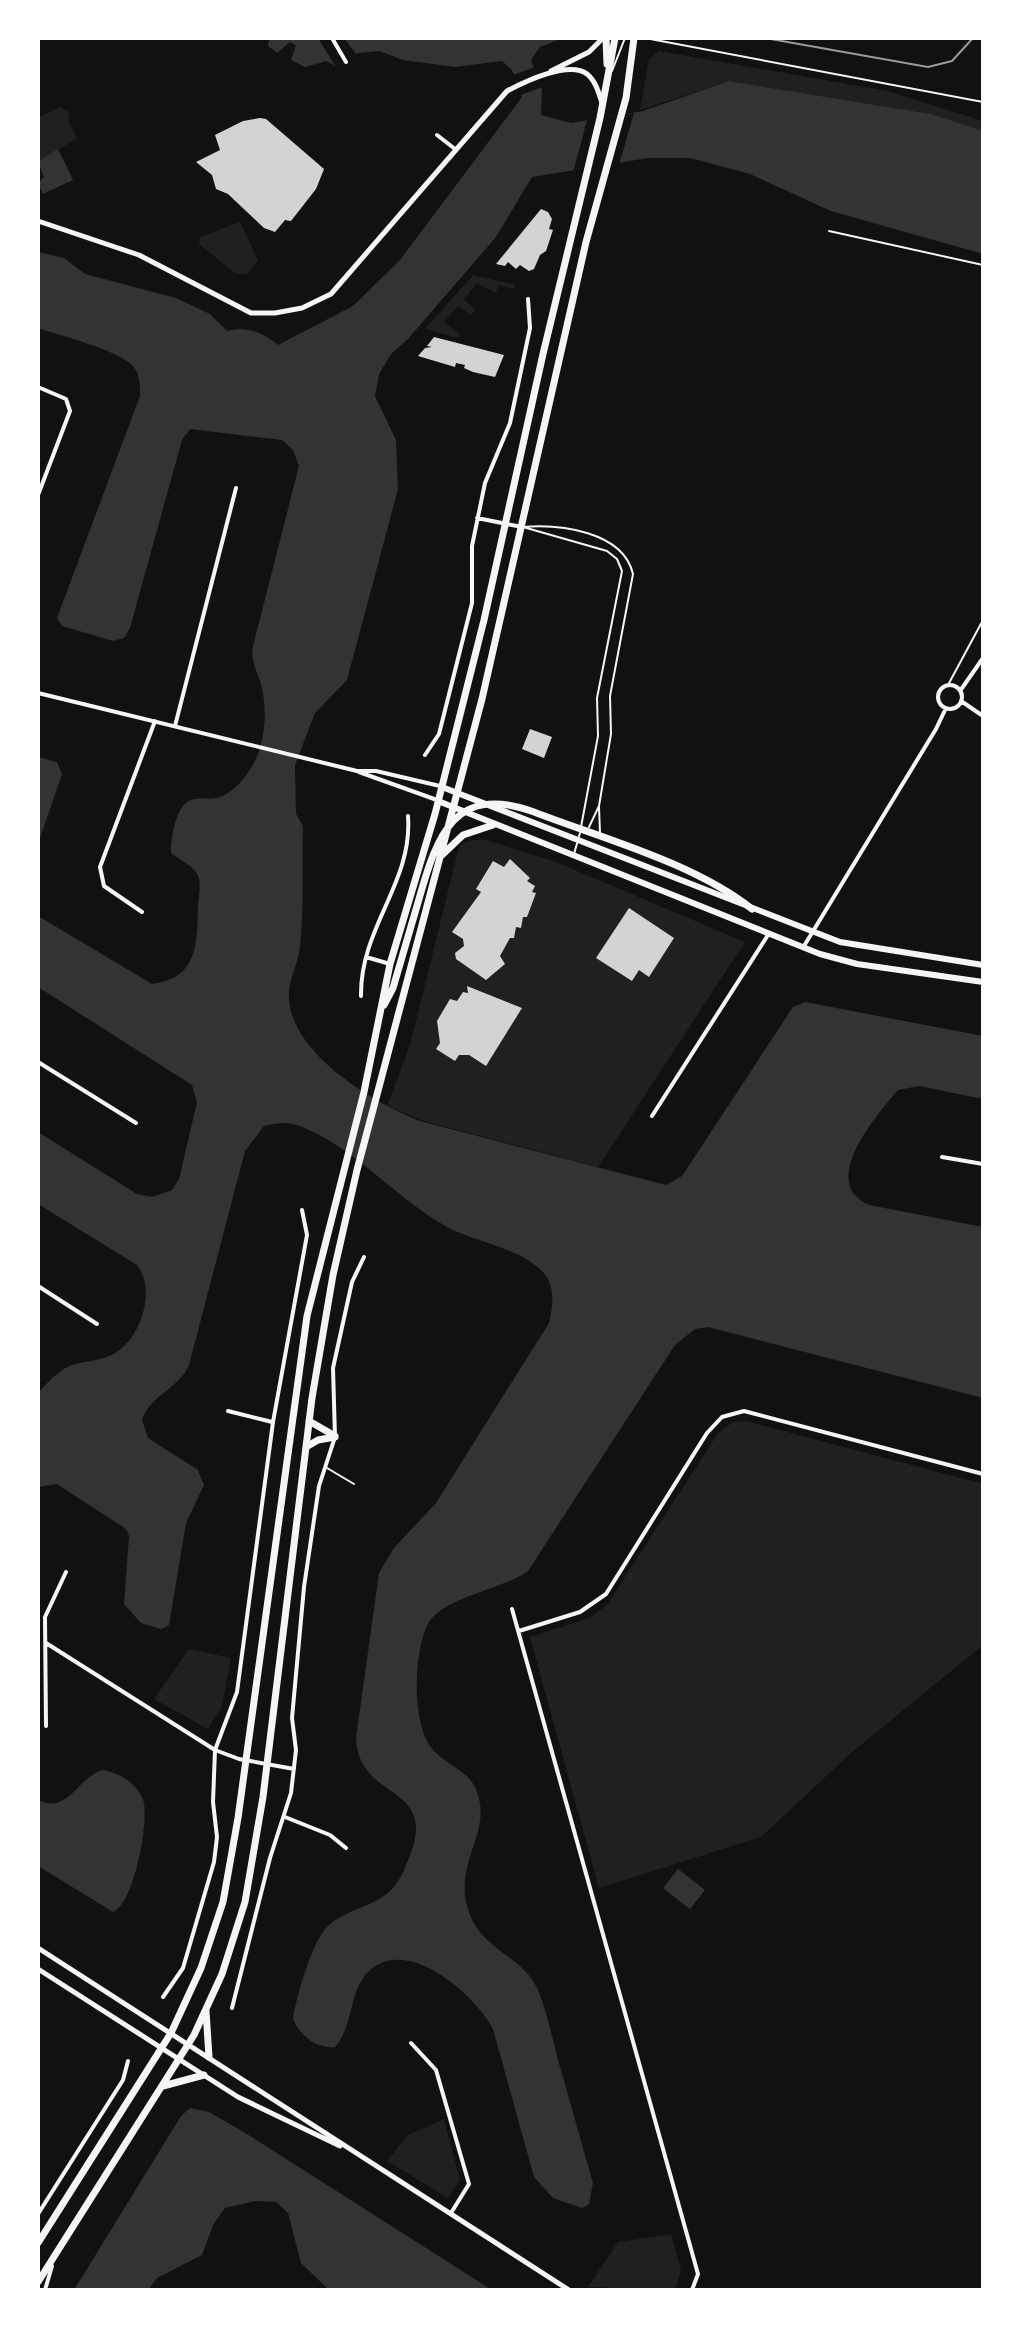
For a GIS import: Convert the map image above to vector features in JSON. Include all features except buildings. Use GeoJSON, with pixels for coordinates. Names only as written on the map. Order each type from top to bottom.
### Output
{"type":"FeatureCollection","features":[{"type":"Feature","properties":{"kind":"main road"},"geometry":{"type":"LineString","coordinates":[[604,38],[606,78]]}},
{"type":"Feature","properties":{"kind":"main road"},"geometry":{"type":"LineString","coordinates":[[38,2243],[162,2050],[201,1968],[223,1902],[246,1761],[303,1341],[322,1247],[364,1092],[390,964],[442,787],[506,524],[600,118],[615,38]]}},
{"type":"Feature","properties":{"kind":"main road"},"geometry":{"type":"LineString","coordinates":[[38,2282],[163,2086],[206,2011],[245,1902],[267,1764],[309,1421],[326,1312],[357,1170],[441,856],[604,174],[622,115],[634,38]]}},
{"type":"Feature","properties":{"kind":"main road"},"geometry":{"type":"LineString","coordinates":[[442,787],[812,931],[878,951],[983,965]]}},
{"type":"Feature","properties":{"kind":"main road"},"geometry":{"type":"LineString","coordinates":[[438,801],[803,949],[857,964],[983,982]]}},
{"type":"Feature","properties":{"kind":"main road"},"geometry":{"type":"LineString","coordinates":[[380,1011],[393,988],[441,835],[460,815],[486,804],[523,807],[718,886],[752,909]]}},
{"type":"Feature","properties":{"kind":"main road"},"geometry":{"type":"LineString","coordinates":[[441,856],[463,835],[493,825]]}},
{"type":"Feature","properties":{"kind":"main road"},"geometry":{"type":"LineString","coordinates":[[309,1421],[335,1437]]}},
{"type":"Feature","properties":{"kind":"main road"},"geometry":{"type":"LineString","coordinates":[[306,1447],[321,1438],[335,1437]]}},
{"type":"Feature","properties":{"kind":"main road"},"geometry":{"type":"LineString","coordinates":[[206,2011],[209,2057]]}},
{"type":"Feature","properties":{"kind":"main road"},"geometry":{"type":"LineString","coordinates":[[163,2086],[204,2075]]}},
{"type":"Feature","properties":{"kind":"street"},"geometry":{"type":"LineString","coordinates":[[332,38],[346,62]]}},
{"type":"Feature","properties":{"kind":"street"},"geometry":{"type":"LineString","coordinates":[[38,221],[139,255],[251,313],[289,311],[331,294],[493,104],[515,87],[589,52],[604,38]]}},
{"type":"Feature","properties":{"kind":"street"},"geometry":{"type":"LineString","coordinates":[[546,74],[583,72],[593,82],[603,104]]}},
{"type":"Feature","properties":{"kind":"street"},"geometry":{"type":"LineString","coordinates":[[437,135],[455,149]]}},
{"type":"Feature","properties":{"kind":"street"},"geometry":{"type":"LineString","coordinates":[[425,755],[439,734],[472,603],[472,546],[477,518],[485,483],[510,423],[530,328],[528,299]]}},
{"type":"Feature","properties":{"kind":"street"},"geometry":{"type":"LineString","coordinates":[[38,387],[66,399],[70,404],[38,495]]}},
{"type":"Feature","properties":{"kind":"street"},"geometry":{"type":"LineString","coordinates":[[175,726],[236,488]]}},
{"type":"Feature","properties":{"kind":"street"},"geometry":{"type":"LineString","coordinates":[[477,518],[522,527]]}},
{"type":"Feature","properties":{"kind":"street"},"geometry":{"type":"LineString","coordinates":[[961,701],[960,691],[983,658]]}},
{"type":"Feature","properties":{"kind":"street"},"geometry":{"type":"LineString","coordinates":[[960,691],[948,685],[938,694],[939,701],[946,708],[953,708],[961,701]]}},
{"type":"Feature","properties":{"kind":"street"},"geometry":{"type":"LineString","coordinates":[[38,693],[357,771],[376,771],[442,787]]}},
{"type":"Feature","properties":{"kind":"street"},"geometry":{"type":"LineString","coordinates":[[961,701],[983,716]]}},
{"type":"Feature","properties":{"kind":"street"},"geometry":{"type":"LineString","coordinates":[[803,949],[946,708]]}},
{"type":"Feature","properties":{"kind":"street"},"geometry":{"type":"LineString","coordinates":[[142,912],[104,886],[100,867],[155,721]]}},
{"type":"Feature","properties":{"kind":"street"},"geometry":{"type":"LineString","coordinates":[[357,771],[373,780],[438,801]]}},
{"type":"Feature","properties":{"kind":"street"},"geometry":{"type":"LineString","coordinates":[[361,996],[374,926],[398,880],[409,842],[408,816]]}},
{"type":"Feature","properties":{"kind":"street"},"geometry":{"type":"LineString","coordinates":[[652,1116],[768,935]]}},
{"type":"Feature","properties":{"kind":"street"},"geometry":{"type":"LineString","coordinates":[[366,957],[390,964]]}},
{"type":"Feature","properties":{"kind":"street"},"geometry":{"type":"LineString","coordinates":[[38,1062],[136,1123]]}},
{"type":"Feature","properties":{"kind":"street"},"geometry":{"type":"LineString","coordinates":[[942,1157],[983,1164]]}},
{"type":"Feature","properties":{"kind":"street"},"geometry":{"type":"LineString","coordinates":[[163,1997],[183,1968],[214,1862],[217,1837],[213,1802],[215,1750],[237,1692],[273,1422],[307,1235],[302,1210]]}},
{"type":"Feature","properties":{"kind":"street"},"geometry":{"type":"LineString","coordinates":[[232,2008],[270,1858],[285,1817],[294,1769],[296,1750],[292,1718],[304,1587],[319,1486],[335,1437],[333,1368],[352,1282],[364,1257]]}},
{"type":"Feature","properties":{"kind":"street"},"geometry":{"type":"LineString","coordinates":[[38,1286],[97,1324]]}},
{"type":"Feature","properties":{"kind":"street"},"geometry":{"type":"LineString","coordinates":[[228,1411],[273,1422]]}},
{"type":"Feature","properties":{"kind":"street"},"geometry":{"type":"LineString","coordinates":[[519,1631],[580,1612],[606,1594],[707,1433],[722,1417],[744,1411],[983,1474]]}},
{"type":"Feature","properties":{"kind":"street"},"geometry":{"type":"LineString","coordinates":[[46,1726],[48,1608],[66,1572]]}},
{"type":"Feature","properties":{"kind":"street"},"geometry":{"type":"LineString","coordinates":[[512,1609],[698,2274],[692,2290]]}},
{"type":"Feature","properties":{"kind":"street"},"geometry":{"type":"LineString","coordinates":[[46,1643],[215,1750],[246,1761],[294,1769]]}},
{"type":"Feature","properties":{"kind":"street"},"geometry":{"type":"LineString","coordinates":[[285,1817],[330,1835],[346,1848]]}},
{"type":"Feature","properties":{"kind":"street"},"geometry":{"type":"LineString","coordinates":[[38,1948],[569,2290]]}},
{"type":"Feature","properties":{"kind":"street"},"geometry":{"type":"LineString","coordinates":[[38,1969],[258,2109],[351,2151]]}},
{"type":"Feature","properties":{"kind":"street"},"geometry":{"type":"LineString","coordinates":[[411,2043],[436,2070],[469,2184],[451,2214]]}},
{"type":"Feature","properties":{"kind":"street"},"geometry":{"type":"LineString","coordinates":[[38,2214],[123,2080],[128,2061]]}},
{"type":"Feature","properties":{"kind":"street"},"geometry":{"type":"LineString","coordinates":[[45,2290],[54,2256]]}},
{"type":"Feature","properties":{"kind":"lane"},"geometry":{"type":"LineString","coordinates":[[606,78],[620,57],[625,38]]}},
{"type":"Feature","properties":{"kind":"lane"},"geometry":{"type":"LineString","coordinates":[[645,38],[983,102]]}},
{"type":"Feature","properties":{"kind":"lane"},"geometry":{"type":"LineString","coordinates":[[829,231],[983,265]]}},
{"type":"Feature","properties":{"kind":"lane"},"geometry":{"type":"LineString","coordinates":[[522,527],[543,525],[600,538],[619,548],[631,565],[632,584],[610,696],[611,734],[599,806],[603,850]]}},
{"type":"Feature","properties":{"kind":"lane"},"geometry":{"type":"LineString","coordinates":[[522,527],[607,551],[617,559],[622,571],[597,698],[598,736],[572,857]]}},
{"type":"Feature","properties":{"kind":"lane"},"geometry":{"type":"LineString","coordinates":[[948,685],[983,620]]}},
{"type":"Feature","properties":{"kind":"lane"},"geometry":{"type":"LineString","coordinates":[[578,840],[590,826],[599,806]]}},
{"type":"Feature","properties":{"kind":"lane"},"geometry":{"type":"LineString","coordinates":[[326,1467],[354,1484]]}},
{"type":"Feature","properties":{"kind":"shaded area"},"geometry":{"type":"Polygon","coordinates":[[[563,38],[540,47],[531,60],[542,90],[541,115],[571,123],[643,111],[729,81],[931,114],[983,131],[983,254],[831,211],[750,174],[690,158],[648,158],[532,177],[496,237],[408,339],[391,354],[379,374],[375,396],[396,440],[398,489],[347,680],[315,713],[295,765],[296,814],[303,826],[302,902],[300,948],[289,990],[291,1012],[301,1033],[335,1071],[379,1101],[420,1121],[666,1185],[682,1176],[793,1007],[805,1002],[983,1036],[983,1099],[919,1086],[898,1090],[865,1132],[850,1166],[849,1182],[855,1195],[869,1205],[983,1227],[983,1398],[708,1327],[695,1329],[675,1345],[528,1571],[446,1607],[428,1624],[423,1637],[417,1670],[421,1725],[434,1751],[474,1785],[480,1807],[480,1822],[465,1881],[470,1915],[484,1937],[523,1969],[538,1990],[593,2183],[589,2204],[582,2208],[553,2198],[534,2177],[493,2029],[470,1998],[453,1983],[415,1962],[396,1960],[378,1964],[358,1986],[345,2031],[335,2047],[322,2046],[310,2040],[293,2019],[297,1997],[321,1934],[338,1918],[381,1898],[391,1890],[411,1853],[416,1830],[414,1816],[408,1805],[366,1770],[359,1756],[356,1738],[379,1573],[394,1548],[436,1503],[549,1323],[552,1296],[550,1282],[542,1271],[522,1257],[447,1227],[320,1135],[291,1123],[264,1126],[245,1151],[189,1365],[179,1380],[151,1404],[142,1420],[148,1438],[198,1470],[204,1485],[186,1523],[169,1625],[161,1629],[141,1623],[124,1604],[129,1536],[126,1529],[57,1484],[38,1487],[38,1393],[67,1367],[109,1356],[124,1346],[139,1324],[146,1299],[143,1275],[137,1265],[38,1204],[38,1132],[137,1194],[152,1197],[172,1190],[179,1179],[197,1102],[192,1085],[38,987],[38,916],[152,984],[167,981],[186,968],[197,937],[200,882],[195,870],[171,853],[173,833],[180,811],[187,802],[217,798],[230,791],[247,774],[258,754],[265,708],[253,660],[253,646],[299,466],[293,450],[282,440],[190,429],[182,440],[130,628],[124,638],[113,641],[62,626],[57,618],[140,396],[140,388],[135,369],[125,360],[38,328],[38,252],[64,258],[85,274],[176,298],[210,314],[227,331],[254,331],[278,345],[353,306],[400,260],[522,97],[512,70],[502,61],[455,67],[403,60],[379,51],[358,53],[335,66],[326,61],[305,67],[291,60],[296,45],[290,42],[277,53],[268,46],[269,39],[563,38]]]}},
{"type":"Feature","properties":{"kind":"shaded area"},"geometry":{"type":"Polygon","coordinates":[[[659,51],[887,91],[983,121],[983,132],[931,114],[729,81],[640,110],[649,59],[659,51]]]}},
{"type":"Feature","properties":{"kind":"shaded area"},"geometry":{"type":"Polygon","coordinates":[[[60,107],[69,113],[68,120],[77,138],[38,162],[38,118],[60,107]]]}},
{"type":"Feature","properties":{"kind":"shaded area"},"geometry":{"type":"Polygon","coordinates":[[[58,149],[73,180],[43,194],[38,183],[44,177],[38,162],[58,149]]]}},
{"type":"Feature","properties":{"kind":"shaded area"},"geometry":{"type":"Polygon","coordinates":[[[240,222],[258,260],[247,274],[236,274],[199,244],[200,237],[240,222]]]}},
{"type":"Feature","properties":{"kind":"shaded area"},"geometry":{"type":"Polygon","coordinates":[[[473,275],[515,285],[514,289],[498,285],[496,293],[477,283],[464,299],[475,310],[471,315],[458,306],[444,322],[460,334],[459,338],[425,329],[473,275]]]}},
{"type":"Feature","properties":{"kind":"shaded area"},"geometry":{"type":"Polygon","coordinates":[[[38,757],[57,762],[62,774],[38,844],[38,757]]]}},
{"type":"Feature","properties":{"kind":"shaded area"},"geometry":{"type":"Polygon","coordinates":[[[483,839],[556,862],[745,942],[598,1167],[421,1120],[387,1106],[410,1045],[459,847],[465,842],[483,839]]]}},
{"type":"Feature","properties":{"kind":"shaded area"},"geometry":{"type":"Polygon","coordinates":[[[746,1421],[983,1484],[983,1645],[851,1753],[761,1837],[599,1888],[530,1637],[589,1618],[607,1605],[718,1433],[733,1422],[746,1421]]]}},
{"type":"Feature","properties":{"kind":"shaded area"},"geometry":{"type":"Polygon","coordinates":[[[189,1649],[231,1658],[222,1706],[208,1729],[154,1699],[189,1649]]]}},
{"type":"Feature","properties":{"kind":"shaded area"},"geometry":{"type":"Polygon","coordinates":[[[103,1770],[121,1776],[132,1784],[140,1793],[145,1809],[134,1878],[121,1906],[113,1912],[38,1866],[38,1800],[49,1803],[66,1799],[87,1779],[103,1770]]]}},
{"type":"Feature","properties":{"kind":"shaded area"},"geometry":{"type":"Polygon","coordinates":[[[678,1869],[705,1890],[690,1909],[663,1888],[678,1869]]]}},
{"type":"Feature","properties":{"kind":"shaded area"},"geometry":{"type":"Polygon","coordinates":[[[190,2108],[209,2112],[247,2134],[492,2290],[329,2290],[301,2263],[288,2213],[276,2202],[255,2201],[225,2208],[213,2225],[202,2255],[157,2278],[148,2290],[74,2290],[181,2116],[190,2108]]]}},
{"type":"Feature","properties":{"kind":"shaded area"},"geometry":{"type":"Polygon","coordinates":[[[444,2119],[460,2180],[448,2198],[387,2161],[408,2135],[444,2119]]]}},
{"type":"Feature","properties":{"kind":"shaded area"},"geometry":{"type":"Polygon","coordinates":[[[671,2234],[681,2270],[675,2290],[588,2287],[618,2242],[671,2234]]]}},
{"type":"Feature","properties":{"kind":"pier"},"geometry":{"type":"Polygon","coordinates":[[[318,38],[344,38],[356,54],[335,66],[318,38]]]}},
{"type":"Feature","properties":{"kind":"pier"},"geometry":{"type":"Polygon","coordinates":[[[538,66],[545,86],[518,96],[510,76],[538,66]]]}},
{"type":"Feature","properties":{"kind":"pier"},"geometry":{"type":"Polygon","coordinates":[[[634,113],[618,168],[573,173],[587,120],[634,113]]]}},
{"type":"Feature","properties":{"kind":"tram line"},"geometry":{"type":"LineString","coordinates":[[765,38],[928,67],[952,61],[973,38]]}}]}
